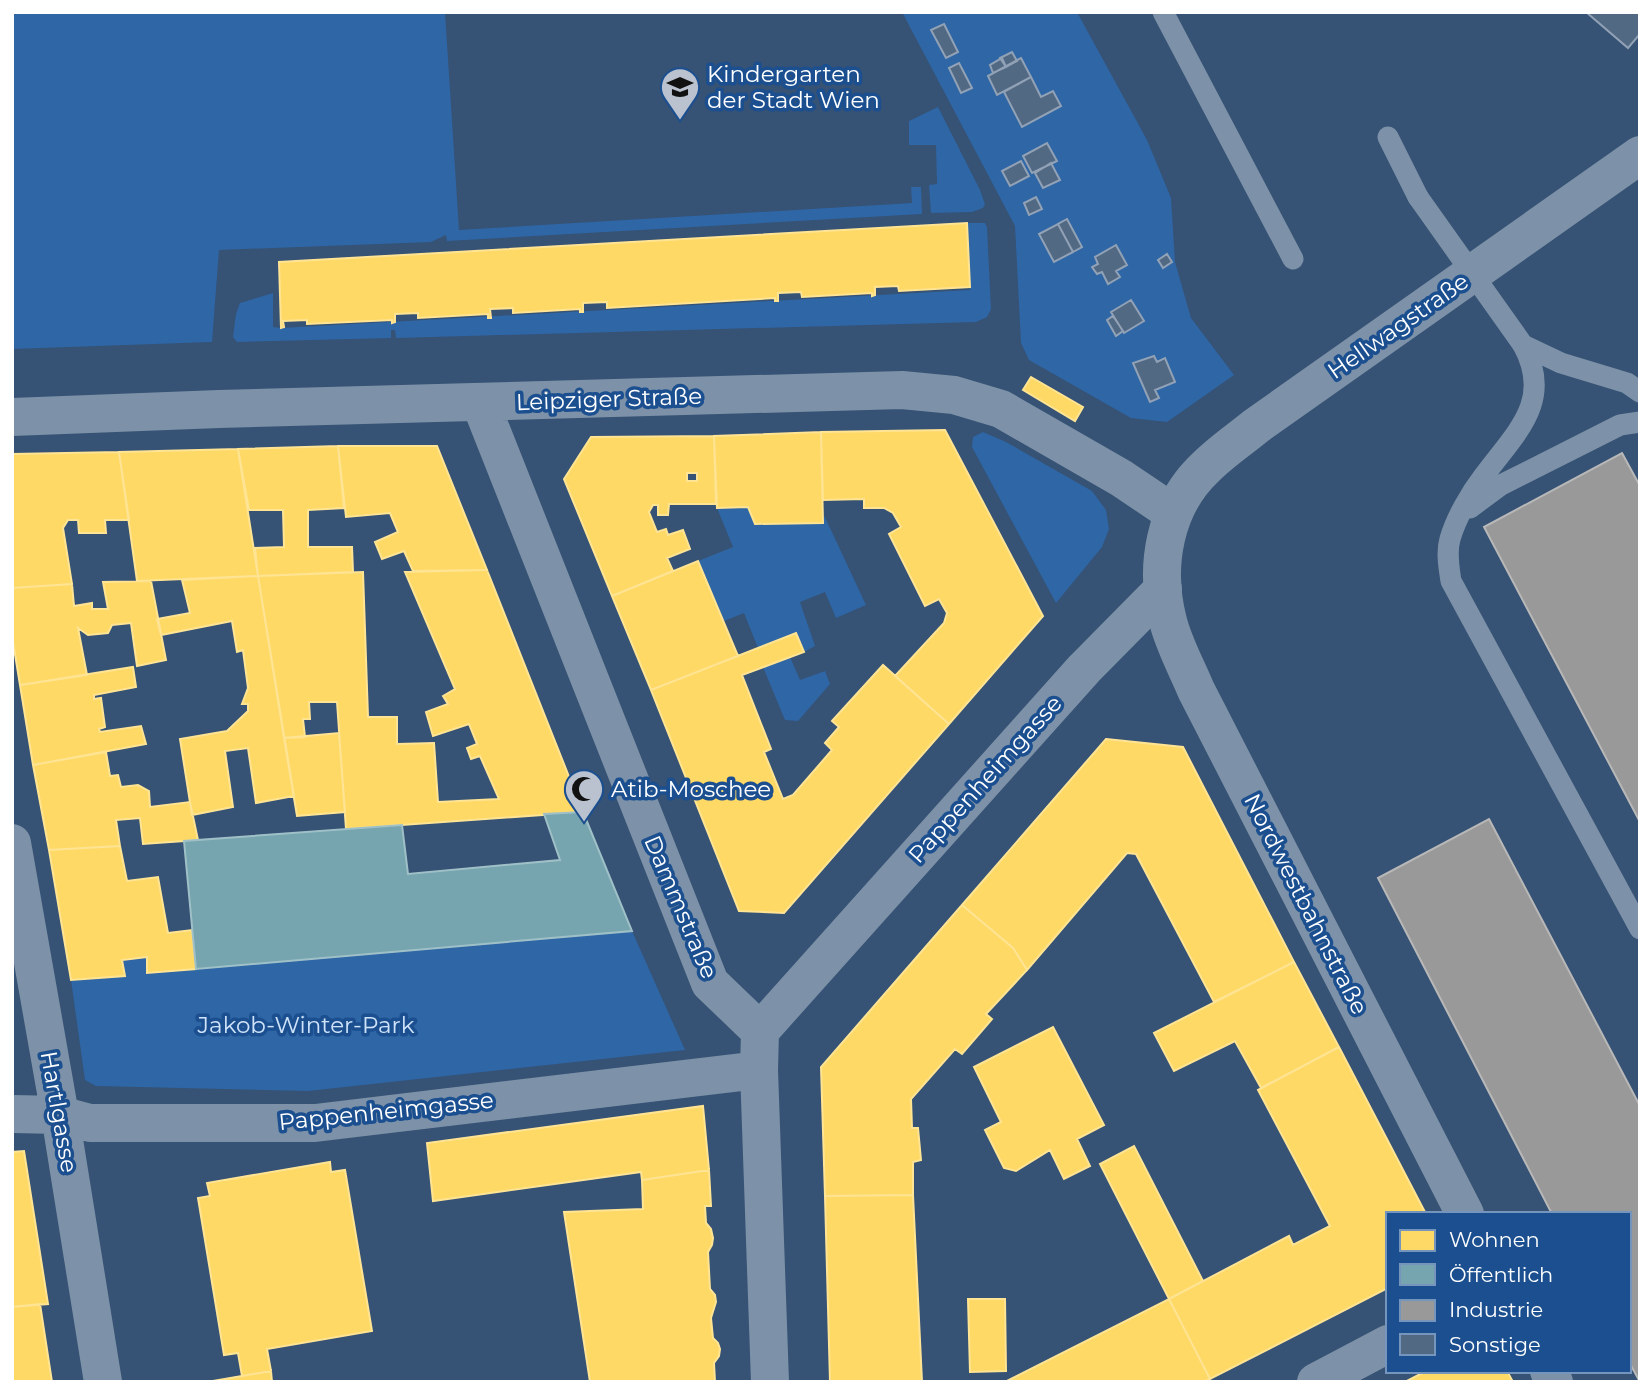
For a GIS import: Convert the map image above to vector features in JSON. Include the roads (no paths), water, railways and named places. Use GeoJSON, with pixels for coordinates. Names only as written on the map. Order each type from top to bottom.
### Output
{"type":"FeatureCollection","features":[{"type":"Feature","properties":{"kind":"street","name":"Hellwagstraße"},"geometry":{"type":"LineString","coordinates":[[1173,513],[1191,483],[1205,467],[1255,426],[1640,155]]}},
{"type":"Feature","properties":{"kind":"street","name":"Leipziger Straße"},"geometry":{"type":"LineString","coordinates":[[12,417],[902,390],[954,395],[1001,409],[1121,478],[1173,513]]}},
{"type":"Feature","properties":{"kind":"street","name":"Dammstraße"},"geometry":{"type":"LineString","coordinates":[[480,402],[710,983],[760,1031]]}},
{"type":"Feature","properties":{"kind":"street"},"geometry":{"type":"LineString","coordinates":[[1163,589],[1166,535],[1173,513]]}},
{"type":"Feature","properties":{"kind":"street","name":"Pappenheimgasse"},"geometry":{"type":"LineString","coordinates":[[760,1031],[1084,669],[1163,589]]}},
{"type":"Feature","properties":{"kind":"street","name":"Nordwestbahnstraße"},"geometry":{"type":"LineString","coordinates":[[1163,589],[1168,621],[1196,690],[1464,1212]]}},
{"type":"Feature","properties":{"kind":"street","name":"Hartlgasse"},"geometry":{"type":"LineString","coordinates":[[12,843],[103,1382]]}},
{"type":"Feature","properties":{"kind":"street"},"geometry":{"type":"LineString","coordinates":[[760,1031],[759,1070],[770,1382]]}},
{"type":"Feature","properties":{"kind":"street","name":"Pappenheimgasse"},"geometry":{"type":"LineString","coordinates":[[12,1114],[60,1115],[90,1124],[315,1123],[759,1070]]}},
{"type":"Feature","properties":{"kind":"street"},"geometry":{"type":"LineString","coordinates":[[1316,1382],[1386,1345]]}},
{"type":"Feature","properties":{"kind":"lane"},"geometry":{"type":"LineString","coordinates":[[1163,12],[1293,259]]}},
{"type":"Feature","properties":{"kind":"lane"},"geometry":{"type":"LineString","coordinates":[[1388,137],[1418,197],[1523,345],[1532,360],[1535,378],[1531,411],[1520,431],[1481,479],[1450,540],[1448,560],[1451,581],[1640,929]]}},
{"type":"Feature","properties":{"kind":"lane"},"geometry":{"type":"LineString","coordinates":[[1523,345],[1561,363],[1627,383],[1640,392]]}},
{"type":"Feature","properties":{"kind":"lane"},"geometry":{"type":"LineString","coordinates":[[1459,519],[1475,503],[1501,485],[1620,425],[1640,422]]}},
{"type":"Feature","properties":{"kind":"place","name":"Kindergarten der Stadt Wien"},"geometry":{"type":"Point","coordinates":[680,121]}},
{"type":"Feature","properties":{"kind":"place","name":"Atib-Moschee"},"geometry":{"type":"Point","coordinates":[584,823]}},
{"type":"Feature","properties":{"kind":"park label","name":"Jakob-Winter-Park"},"geometry":{"type":"Point","coordinates":[306,1025]}}]}
